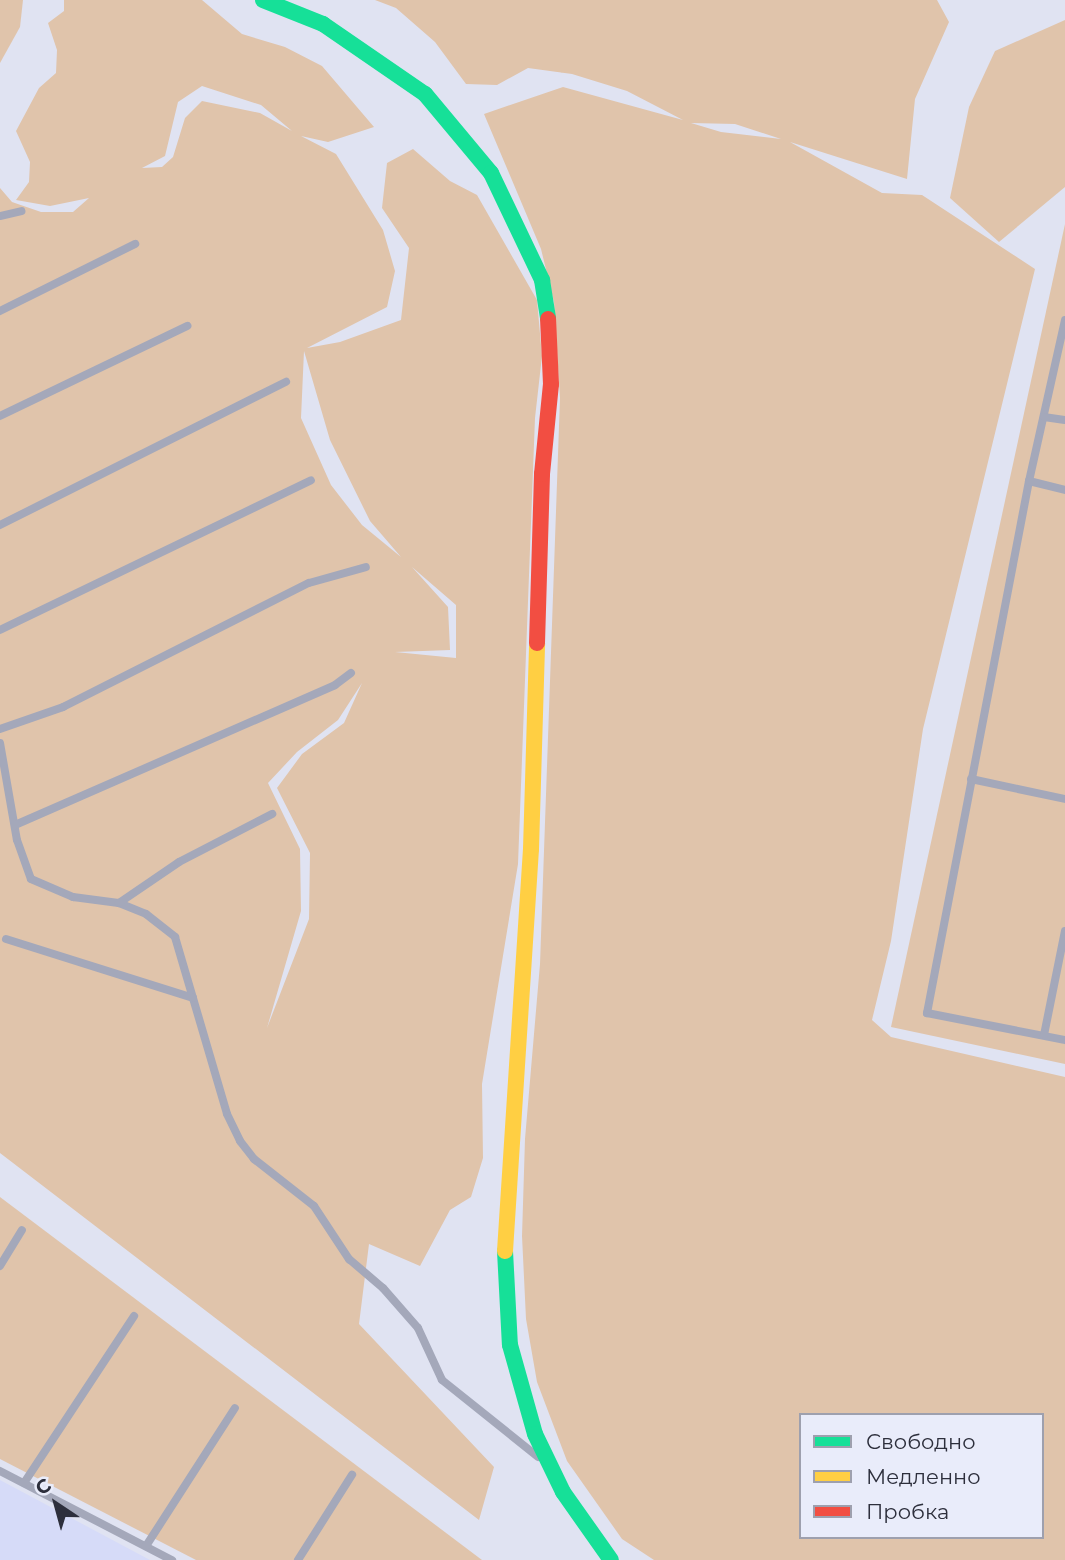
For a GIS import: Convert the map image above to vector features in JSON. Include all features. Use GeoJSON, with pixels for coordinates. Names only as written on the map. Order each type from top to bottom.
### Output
{"type":"FeatureCollection","features":[{"type":"Feature","properties":{"kind":"main road"},"geometry":{"type":"LineString","coordinates":[[263,0],[323,24],[380,59],[425,94],[491,173],[542,279],[552,349],[551,384],[542,474],[531,849],[506,1197],[505,1279],[510,1345],[521,1391],[551,1469],[611,1560]]}},
{"type":"Feature","properties":{"kind":"lane"},"geometry":{"type":"LineString","coordinates":[[0,216],[21,211]]}},
{"type":"Feature","properties":{"kind":"lane"},"geometry":{"type":"LineString","coordinates":[[0,311],[135,244]]}},
{"type":"Feature","properties":{"kind":"lane"},"geometry":{"type":"LineString","coordinates":[[1065,320],[1028,481],[927,1013],[1065,1040]]}},
{"type":"Feature","properties":{"kind":"lane"},"geometry":{"type":"LineString","coordinates":[[0,416],[187,326]]}},
{"type":"Feature","properties":{"kind":"lane"},"geometry":{"type":"LineString","coordinates":[[0,525],[286,382]]}},
{"type":"Feature","properties":{"kind":"lane"},"geometry":{"type":"LineString","coordinates":[[1044,417],[1065,420]]}},
{"type":"Feature","properties":{"kind":"lane"},"geometry":{"type":"LineString","coordinates":[[0,630],[311,480]]}},
{"type":"Feature","properties":{"kind":"lane"},"geometry":{"type":"LineString","coordinates":[[1028,481],[1065,490]]}},
{"type":"Feature","properties":{"kind":"lane"},"geometry":{"type":"LineString","coordinates":[[0,729],[63,707],[309,583],[366,567]]}},
{"type":"Feature","properties":{"kind":"lane"},"geometry":{"type":"LineString","coordinates":[[15,825],[335,685],[351,673]]}},
{"type":"Feature","properties":{"kind":"lane"},"geometry":{"type":"LineString","coordinates":[[0,743],[15,825],[32,879],[73,897],[119,903],[146,914],[175,937],[227,1114],[240,1141],[254,1159],[314,1206],[349,1259],[383,1288],[418,1328],[442,1380],[551,1469]]}},
{"type":"Feature","properties":{"kind":"lane"},"geometry":{"type":"LineString","coordinates":[[971,779],[1065,799]]}},
{"type":"Feature","properties":{"kind":"lane"},"geometry":{"type":"LineString","coordinates":[[119,903],[179,862],[272,814]]}},
{"type":"Feature","properties":{"kind":"lane"},"geometry":{"type":"LineString","coordinates":[[1044,1035],[1065,931]]}},
{"type":"Feature","properties":{"kind":"lane"},"geometry":{"type":"LineString","coordinates":[[6,939],[192,998]]}},
{"type":"Feature","properties":{"kind":"lane"},"geometry":{"type":"LineString","coordinates":[[0,1266],[22,1230]]}},
{"type":"Feature","properties":{"kind":"lane"},"geometry":{"type":"LineString","coordinates":[[24,1483],[134,1316]]}},
{"type":"Feature","properties":{"kind":"lane"},"geometry":{"type":"LineString","coordinates":[[146,1546],[235,1408]]}},
{"type":"Feature","properties":{"kind":"lane"},"geometry":{"type":"LineString","coordinates":[[0,1471],[172,1560]]}},
{"type":"Feature","properties":{"kind":"lane"},"geometry":{"type":"LineString","coordinates":[[298,1560],[352,1475]]}},
{"type":"Feature","properties":{"kind":"shaded area"},"geometry":{"type":"Polygon","coordinates":[[[0,0],[23,0],[20,27],[0,63],[0,0]]]}},
{"type":"Feature","properties":{"kind":"shaded area"},"geometry":{"type":"Polygon","coordinates":[[[64,0],[202,0],[242,34],[285,47],[322,66],[374,127],[328,142],[301,136],[336,154],[383,230],[395,271],[387,307],[307,348],[340,342],[401,320],[409,248],[382,208],[387,163],[413,149],[450,181],[477,195],[537,300],[542,356],[535,418],[518,864],[482,1084],[483,1158],[471,1197],[450,1210],[420,1266],[369,1244],[359,1324],[494,1467],[479,1520],[0,1153],[0,188],[12,202],[41,212],[73,212],[89,198],[50,206],[16,200],[29,182],[30,162],[16,131],[39,88],[56,73],[57,50],[48,23],[64,11],[64,0]],[[202,86],[178,102],[165,156],[142,168],[162,167],[173,157],[185,118],[202,101],[260,113],[292,131],[261,105],[202,86]],[[304,351],[301,418],[331,485],[362,525],[401,557],[370,521],[330,440],[304,351]],[[412,567],[448,607],[450,650],[395,652],[456,658],[456,605],[412,567]],[[362,683],[338,720],[297,752],[268,783],[300,849],[301,911],[267,1028],[309,919],[310,853],[277,788],[302,754],[344,723],[362,683]]]}},
{"type":"Feature","properties":{"kind":"shaded area"},"geometry":{"type":"Polygon","coordinates":[[[375,0],[937,0],[949,22],[915,99],[907,179],[790,142],[882,193],[922,195],[1035,269],[923,729],[891,941],[872,1020],[891,1037],[1065,1077],[1065,1560],[654,1560],[622,1539],[567,1461],[537,1382],[526,1319],[522,1236],[525,1139],[540,964],[560,398],[554,302],[541,249],[484,114],[563,87],[683,120],[627,91],[572,74],[528,68],[497,85],[466,84],[435,42],[396,8],[375,0]],[[691,123],[721,132],[781,139],[735,124],[691,123]]]}},
{"type":"Feature","properties":{"kind":"shaded area"},"geometry":{"type":"Polygon","coordinates":[[[1065,20],[1065,187],[999,242],[950,198],[969,107],[995,51],[1065,20]]]}},
{"type":"Feature","properties":{"kind":"shaded area"},"geometry":{"type":"Polygon","coordinates":[[[1065,224],[1065,1064],[891,1027],[1065,224]]]}},
{"type":"Feature","properties":{"kind":"shaded area"},"geometry":{"type":"Polygon","coordinates":[[[0,1197],[482,1560],[196,1560],[0,1459],[0,1197]]]}},
{"type":"Feature","properties":{"kind":"shaded area"},"geometry":{"type":"Polygon","coordinates":[[[0,1480],[150,1560],[0,1560],[0,1480]]]}},
{"type":"Feature","properties":{"kind":"traffic: fast"},"geometry":{"type":"LineString","coordinates":[[263,0],[323,24],[425,94],[491,173],[542,280],[548,319]]}},
{"type":"Feature","properties":{"kind":"traffic: fast"},"geometry":{"type":"LineString","coordinates":[[505,1251],[510,1345],[535,1434],[563,1492],[611,1560]]}},
{"type":"Feature","properties":{"kind":"traffic: slow"},"geometry":{"type":"LineString","coordinates":[[505,1251],[531,849],[537,643]]}},
{"type":"Feature","properties":{"kind":"traffic: jam"},"geometry":{"type":"LineString","coordinates":[[537,643],[542,474],[551,384],[548,319]]}}]}
